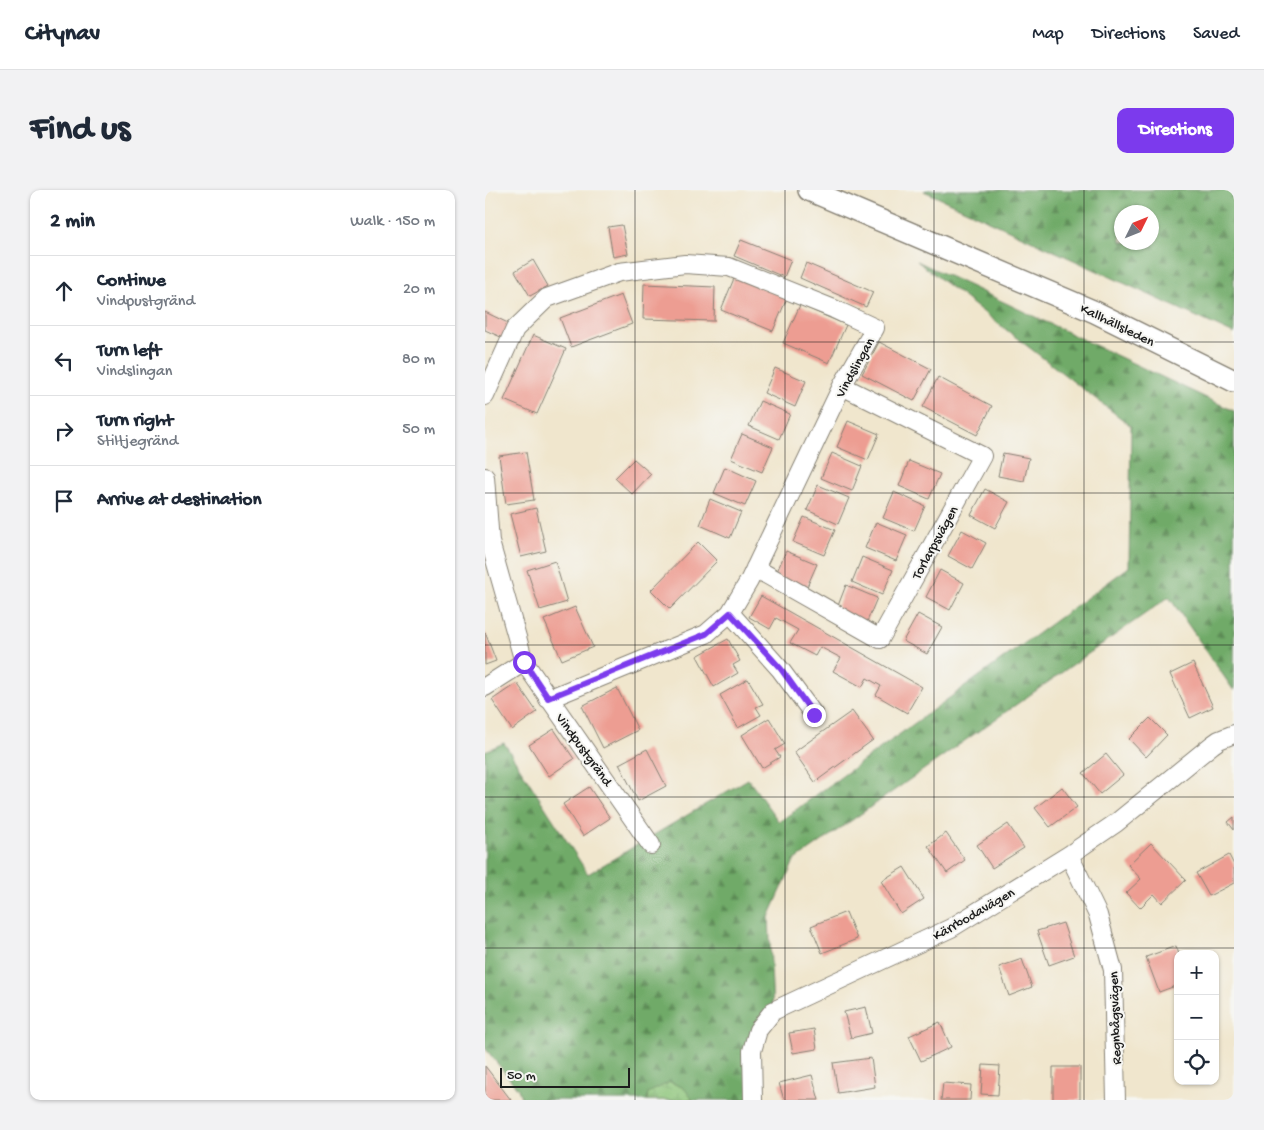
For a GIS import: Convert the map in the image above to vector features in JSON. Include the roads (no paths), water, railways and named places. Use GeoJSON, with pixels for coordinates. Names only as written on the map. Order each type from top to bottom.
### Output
{"type":"FeatureCollection","features":[{"type":"Feature","properties":{"kind":"street","name":"Kallhällsleden"},"geometry":{"type":"LineString","coordinates":[[809,190],[1095,312],[1234,381]]}},
{"type":"Feature","properties":{"kind":"street","name":"Kallhällsleden"},"geometry":{"type":"LineString","coordinates":[[841,190],[999,271]]}},
{"type":"Feature","properties":{"kind":"street","name":"Vindslingan"},"geometry":{"type":"LineString","coordinates":[[485,396],[515,329],[547,298],[619,272],[685,264],[729,267],[834,308],[875,328],[842,386],[755,568],[730,613],[706,634],[548,698]]}},
{"type":"Feature","properties":{"kind":"street","name":"Torlarpsvägen"},"geometry":{"type":"LineString","coordinates":[[755,568],[880,640],[982,456],[842,386]]}},
{"type":"Feature","properties":{"kind":"street","name":"Vindpustgränd"},"geometry":{"type":"LineString","coordinates":[[485,477],[487,543],[524,662],[651,845]]}},
{"type":"Feature","properties":{"kind":"street"},"geometry":{"type":"LineString","coordinates":[[730,613],[781,669],[814,715]]}},
{"type":"Feature","properties":{"kind":"street"},"geometry":{"type":"LineString","coordinates":[[485,687],[524,662]]}},
{"type":"Feature","properties":{"kind":"street","name":"Kärrbodavägen"},"geometry":{"type":"LineString","coordinates":[[753,1100],[752,1051],[758,1030],[773,1011],[951,928],[1117,823],[1219,740],[1234,734]]}},
{"type":"Feature","properties":{"kind":"street","name":"Regnbågsvägen"},"geometry":{"type":"LineString","coordinates":[[1069,855],[1098,915],[1113,970],[1116,1100]]}}]}
